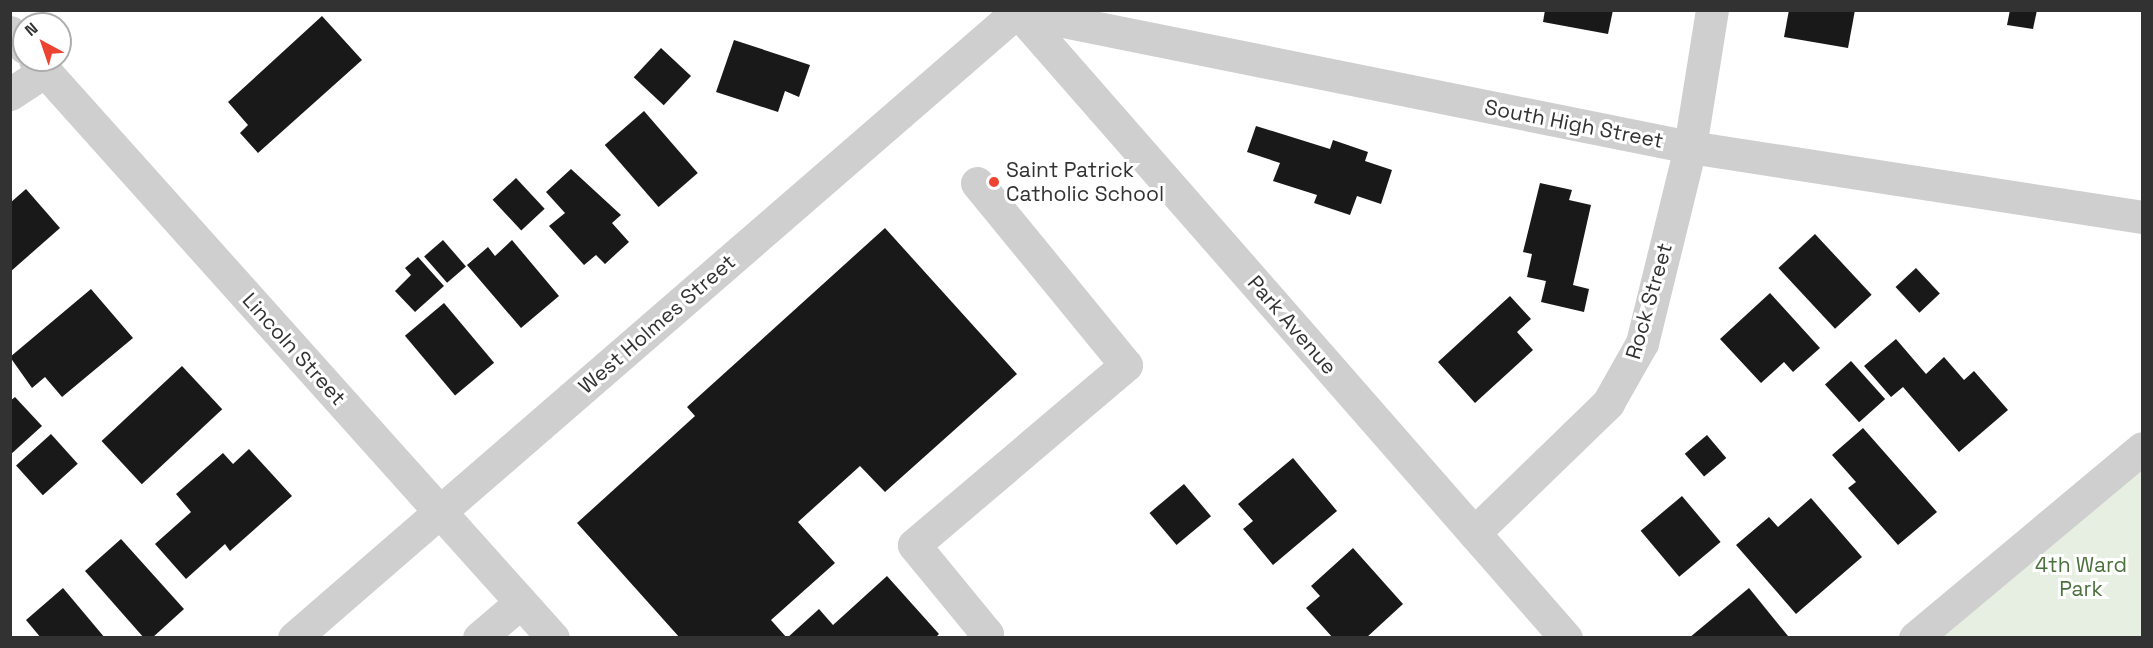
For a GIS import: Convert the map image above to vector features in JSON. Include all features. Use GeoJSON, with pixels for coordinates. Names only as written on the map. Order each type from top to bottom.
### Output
{"type":"FeatureCollection","features":[{"type":"Feature","properties":{"kind":"street","name":"Rock Street"},"geometry":{"type":"LineString","coordinates":[[1474,533],[1585,427],[1626,378],[1642,343],[1690,147],[1712,10]]}},
{"type":"Feature","properties":{"kind":"street","name":"South High Street"},"geometry":{"type":"LineString","coordinates":[[1015,11],[1690,147],[2142,217]]}},
{"type":"Feature","properties":{"kind":"street","name":"West Holmes Street"},"geometry":{"type":"LineString","coordinates":[[294,638],[1015,11]]}},
{"type":"Feature","properties":{"kind":"street","name":"Park Avenue"},"geometry":{"type":"LineString","coordinates":[[1015,11],[1566,638]]}},
{"type":"Feature","properties":{"kind":"street"},"geometry":{"type":"LineString","coordinates":[[10,94],[26,72]]}},
{"type":"Feature","properties":{"kind":"street","name":"Lincoln Street"},"geometry":{"type":"LineString","coordinates":[[46,72],[553,638]]}},
{"type":"Feature","properties":{"kind":"street"},"geometry":{"type":"LineString","coordinates":[[977,183],[1126,365],[914,545],[987,634],[983,638]]}},
{"type":"Feature","properties":{"kind":"street"},"geometry":{"type":"LineString","coordinates":[[1915,638],[2142,448]]}},
{"type":"Feature","properties":{"kind":"street"},"geometry":{"type":"LineString","coordinates":[[479,638],[522,602]]}},
{"type":"Feature","properties":{"kind":"green space","name":"4th Ward Park"},"geometry":{"type":"Polygon","coordinates":[[[2142,448],[2142,637],[1915,637],[2142,448]]]}},
{"type":"Feature","properties":{"kind":"building"},"geometry":{"type":"Polygon","coordinates":[[[1545,10],[1613,10],[1608,34],[1543,22],[1545,10]]]}},
{"type":"Feature","properties":{"kind":"building"},"geometry":{"type":"Polygon","coordinates":[[[1789,10],[1855,10],[1848,48],[1784,37],[1789,10]]]}},
{"type":"Feature","properties":{"kind":"building"},"geometry":{"type":"Polygon","coordinates":[[[2010,10],[2037,10],[2033,29],[2007,25],[2010,10]]]}},
{"type":"Feature","properties":{"kind":"building"},"geometry":{"type":"Polygon","coordinates":[[[322,16],[362,60],[258,153],[240,133],[248,125],[228,102],[322,16]]]}},
{"type":"Feature","properties":{"kind":"building"},"geometry":{"type":"Polygon","coordinates":[[[734,40],[810,65],[799,97],[785,91],[778,112],[716,92],[734,40]]]}},
{"type":"Feature","properties":{"kind":"building"},"geometry":{"type":"Polygon","coordinates":[[[661,48],[691,76],[664,105],[634,77],[661,48]]]}},
{"type":"Feature","properties":{"kind":"building"},"geometry":{"type":"Polygon","coordinates":[[[644,111],[698,173],[659,207],[605,145],[644,111]]]}},
{"type":"Feature","properties":{"kind":"building"},"geometry":{"type":"Polygon","coordinates":[[[1256,126],[1330,149],[1333,140],[1368,152],[1365,161],[1392,170],[1381,204],[1357,196],[1350,215],[1314,203],[1317,195],[1273,181],[1280,163],[1247,152],[1256,126]]]}},
{"type":"Feature","properties":{"kind":"building"},"geometry":{"type":"Polygon","coordinates":[[[571,169],[621,215],[612,223],[629,242],[605,264],[596,255],[584,265],[549,226],[565,213],[546,192],[571,169]]]}},
{"type":"Feature","properties":{"kind":"building"},"geometry":{"type":"Polygon","coordinates":[[[516,178],[545,209],[521,231],[493,200],[516,178]]]}},
{"type":"Feature","properties":{"kind":"building"},"geometry":{"type":"Polygon","coordinates":[[[1540,183],[1572,190],[1569,200],[1591,205],[1573,285],[1589,289],[1584,312],[1541,302],[1546,281],[1527,277],[1532,254],[1523,252],[1540,183]]]}},
{"type":"Feature","properties":{"kind":"building"},"geometry":{"type":"Polygon","coordinates":[[[26,189],[60,228],[10,272],[10,203],[26,189]]]}},
{"type":"Feature","properties":{"kind":"building"},"geometry":{"type":"Polygon","coordinates":[[[885,228],[1017,374],[885,492],[860,466],[798,522],[835,563],[771,620],[787,638],[680,638],[577,523],[695,416],[687,407],[885,228]]]}},
{"type":"Feature","properties":{"kind":"building"},"geometry":{"type":"Polygon","coordinates":[[[1815,234],[1872,295],[1835,329],[1778,268],[1815,234]]]}},
{"type":"Feature","properties":{"kind":"building"},"geometry":{"type":"Polygon","coordinates":[[[443,240],[466,266],[447,283],[424,256],[443,240]]]}},
{"type":"Feature","properties":{"kind":"building"},"geometry":{"type":"Polygon","coordinates":[[[512,240],[559,296],[521,328],[467,265],[488,247],[495,256],[512,240]]]}},
{"type":"Feature","properties":{"kind":"building"},"geometry":{"type":"Polygon","coordinates":[[[418,257],[444,286],[415,312],[395,291],[411,275],[405,268],[418,257]]]}},
{"type":"Feature","properties":{"kind":"building"},"geometry":{"type":"Polygon","coordinates":[[[1916,268],[1940,294],[1919,313],[1896,287],[1916,268]]]}},
{"type":"Feature","properties":{"kind":"building"},"geometry":{"type":"Polygon","coordinates":[[[91,289],[133,338],[62,397],[45,377],[32,388],[10,357],[91,289]]]}},
{"type":"Feature","properties":{"kind":"building"},"geometry":{"type":"Polygon","coordinates":[[[1770,293],[1820,348],[1793,372],[1784,362],[1761,383],[1720,339],[1770,293]]]}},
{"type":"Feature","properties":{"kind":"building"},"geometry":{"type":"Polygon","coordinates":[[[1510,296],[1531,319],[1517,332],[1533,350],[1475,403],[1438,362],[1510,296]]]}},
{"type":"Feature","properties":{"kind":"building"},"geometry":{"type":"Polygon","coordinates":[[[444,303],[494,363],[455,396],[405,336],[444,303]]]}},
{"type":"Feature","properties":{"kind":"building"},"geometry":{"type":"Polygon","coordinates":[[[1896,339],[1926,374],[1944,357],[1964,380],[1974,371],[2008,410],[1959,452],[1903,387],[1891,397],[1864,366],[1896,339]]]}},
{"type":"Feature","properties":{"kind":"building"},"geometry":{"type":"Polygon","coordinates":[[[1851,361],[1885,399],[1859,422],[1825,384],[1851,361]]]}},
{"type":"Feature","properties":{"kind":"building"},"geometry":{"type":"Polygon","coordinates":[[[182,366],[222,409],[142,484],[102,441],[182,366]]]}},
{"type":"Feature","properties":{"kind":"building"},"geometry":{"type":"Polygon","coordinates":[[[15,397],[42,426],[10,455],[10,401],[15,397]]]}},
{"type":"Feature","properties":{"kind":"building"},"geometry":{"type":"Polygon","coordinates":[[[1863,428],[1937,512],[1898,545],[1848,488],[1856,482],[1832,455],[1863,428]]]}},
{"type":"Feature","properties":{"kind":"building"},"geometry":{"type":"Polygon","coordinates":[[[51,434],[78,464],[43,495],[16,465],[51,434]]]}},
{"type":"Feature","properties":{"kind":"building"},"geometry":{"type":"Polygon","coordinates":[[[1707,435],[1726,458],[1704,477],[1685,454],[1707,435]]]}},
{"type":"Feature","properties":{"kind":"building"},"geometry":{"type":"Polygon","coordinates":[[[249,449],[292,496],[230,551],[225,544],[186,579],[155,544],[191,512],[176,494],[223,453],[233,464],[249,449]]]}},
{"type":"Feature","properties":{"kind":"building"},"geometry":{"type":"Polygon","coordinates":[[[1293,458],[1337,511],[1273,565],[1243,529],[1253,521],[1238,504],[1293,458]]]}},
{"type":"Feature","properties":{"kind":"building"},"geometry":{"type":"Polygon","coordinates":[[[1184,484],[1211,516],[1177,545],[1150,513],[1184,484]]]}},
{"type":"Feature","properties":{"kind":"building"},"geometry":{"type":"Polygon","coordinates":[[[1682,496],[1721,542],[1679,577],[1641,531],[1682,496]]]}},
{"type":"Feature","properties":{"kind":"building"},"geometry":{"type":"Polygon","coordinates":[[[1811,498],[1862,557],[1796,614],[1736,545],[1769,517],[1778,527],[1811,498]]]}},
{"type":"Feature","properties":{"kind":"building"},"geometry":{"type":"Polygon","coordinates":[[[121,539],[184,609],[152,638],[144,638],[85,571],[121,539]]]}},
{"type":"Feature","properties":{"kind":"building"},"geometry":{"type":"Polygon","coordinates":[[[1353,548],[1403,604],[1366,638],[1333,638],[1306,608],[1320,596],[1311,586],[1353,548]]]}},
{"type":"Feature","properties":{"kind":"building"},"geometry":{"type":"Polygon","coordinates":[[[887,576],[939,634],[935,638],[787,638],[819,609],[833,625],[887,576]]]}},
{"type":"Feature","properties":{"kind":"building"},"geometry":{"type":"Polygon","coordinates":[[[63,588],[105,638],[41,638],[26,620],[63,588]]]}},
{"type":"Feature","properties":{"kind":"building"},"geometry":{"type":"Polygon","coordinates":[[[1749,588],[1788,636],[1689,638],[1749,588]]]}},
{"type":"Feature","properties":{"kind":"place","name":"Saint Patrick Catholic School"},"geometry":{"type":"Point","coordinates":[994,182]}}]}
